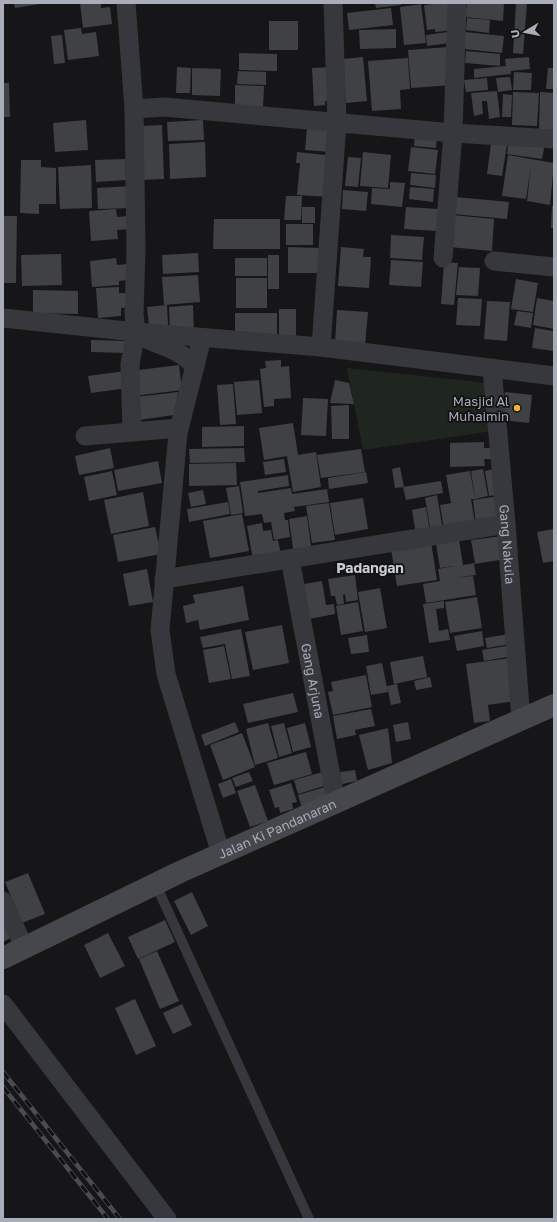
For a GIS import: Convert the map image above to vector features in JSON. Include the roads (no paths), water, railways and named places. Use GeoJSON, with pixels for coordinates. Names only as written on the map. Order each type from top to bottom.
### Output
{"type":"FeatureCollection","features":[{"type":"Feature","properties":{"kind":"main road","name":"Jalan Ki Pandanaran"},"geometry":{"type":"LineString","coordinates":[[3,958],[221,854],[554,705]]}},
{"type":"Feature","properties":{"kind":"street"},"geometry":{"type":"LineString","coordinates":[[126,3],[134,109],[136,250],[134,314],[136,332],[130,364],[132,432]]}},
{"type":"Feature","properties":{"kind":"street"},"geometry":{"type":"LineString","coordinates":[[321,347],[337,123],[334,3]]}},
{"type":"Feature","properties":{"kind":"street"},"geometry":{"type":"LineString","coordinates":[[443,258],[453,133],[458,3]]}},
{"type":"Feature","properties":{"kind":"street"},"geometry":{"type":"LineString","coordinates":[[134,109],[164,106],[453,133],[554,139]]}},
{"type":"Feature","properties":{"kind":"street"},"geometry":{"type":"LineString","coordinates":[[494,261],[554,267]]}},
{"type":"Feature","properties":{"kind":"street"},"geometry":{"type":"LineString","coordinates":[[3,318],[136,332],[321,347],[554,376]]}},
{"type":"Feature","properties":{"kind":"street"},"geometry":{"type":"LineString","coordinates":[[136,332],[146,340],[171,348],[188,360],[195,368]]}},
{"type":"Feature","properties":{"kind":"street"},"geometry":{"type":"LineString","coordinates":[[202,338],[179,428],[160,630],[166,674],[221,854]]}},
{"type":"Feature","properties":{"kind":"street","name":"Gang Nakula"},"geometry":{"type":"LineString","coordinates":[[492,368],[521,720]]}},
{"type":"Feature","properties":{"kind":"street"},"geometry":{"type":"LineString","coordinates":[[85,436],[179,428]]}},
{"type":"Feature","properties":{"kind":"street"},"geometry":{"type":"LineString","coordinates":[[164,579],[506,524]]}},
{"type":"Feature","properties":{"kind":"street","name":"Gang Arjuna"},"geometry":{"type":"LineString","coordinates":[[290,559],[336,802]]}},
{"type":"Feature","properties":{"kind":"street"},"geometry":{"type":"LineString","coordinates":[[3,901],[24,947]]}},
{"type":"Feature","properties":{"kind":"street"},"geometry":{"type":"LineString","coordinates":[[3,1004],[166,1219]]}},
{"type":"Feature","properties":{"kind":"lane"},"geometry":{"type":"LineString","coordinates":[[156,885],[309,1219]]}},
{"type":"Feature","properties":{"kind":"railway"},"geometry":{"type":"LineString","coordinates":[[3,1072],[120,1219]]}},
{"type":"Feature","properties":{"kind":"railway"},"geometry":{"type":"LineString","coordinates":[[3,1087],[108,1219]]}},
{"type":"Feature","properties":{"kind":"place","name":"Masjid Al Muhaimin"},"geometry":{"type":"Point","coordinates":[517,408]}},
{"type":"Feature","properties":{"kind":"district","name":"Padangan"},"geometry":{"type":"Point","coordinates":[370,568]}}]}
